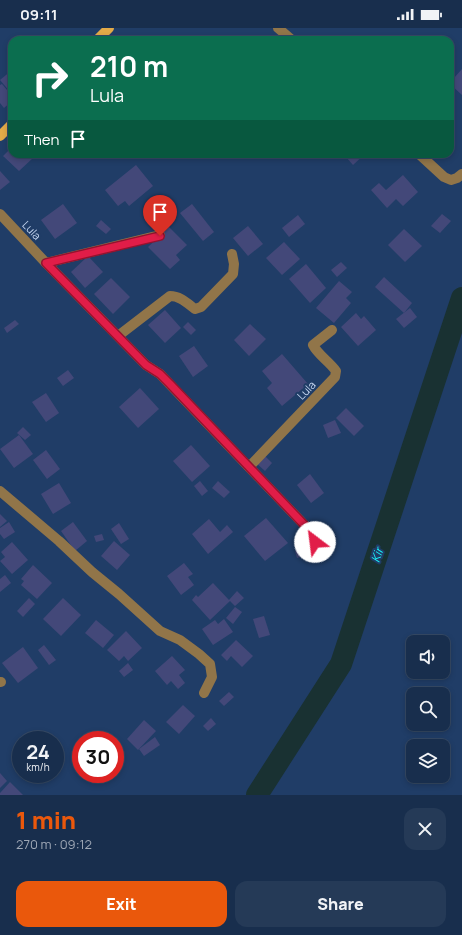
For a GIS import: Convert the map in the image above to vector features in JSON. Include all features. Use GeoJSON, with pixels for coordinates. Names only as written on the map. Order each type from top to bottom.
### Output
{"type":"FeatureCollection","features":[{"type":"Feature","properties":{"kind":"main road"},"geometry":{"type":"LineString","coordinates":[[101,36],[109,28]]}},
{"type":"Feature","properties":{"kind":"main road"},"geometry":{"type":"LineString","coordinates":[[0,136],[8,128]]}},
{"type":"Feature","properties":{"kind":"street"},"geometry":{"type":"LineString","coordinates":[[423,158],[444,177],[451,180],[462,174]]}},
{"type":"Feature","properties":{"kind":"street","name":"Lula"},"geometry":{"type":"LineString","coordinates":[[0,214],[146,365],[160,374],[313,534],[315,542]]}},
{"type":"Feature","properties":{"kind":"street"},"geometry":{"type":"LineString","coordinates":[[46,263],[160,236]]}},
{"type":"Feature","properties":{"kind":"street"},"geometry":{"type":"LineString","coordinates":[[118,336],[170,296],[181,298],[195,309],[201,307],[233,274],[234,264],[232,254]]}},
{"type":"Feature","properties":{"kind":"street","name":"Lula"},"geometry":{"type":"LineString","coordinates":[[249,467],[335,377],[336,371],[313,345],[332,330]]}},
{"type":"Feature","properties":{"kind":"street"},"geometry":{"type":"LineString","coordinates":[[0,492],[59,541],[160,631],[180,640],[210,664],[212,677],[204,693]]}},
{"type":"Feature","properties":{"kind":"building"},"geometry":{"type":"Polygon","coordinates":[[[462,69],[462,95],[454,88],[454,78],[462,69]]]}},
{"type":"Feature","properties":{"kind":"building"},"geometry":{"type":"Polygon","coordinates":[[[8,73],[8,89],[0,80],[8,73]]]}},
{"type":"Feature","properties":{"kind":"building"},"geometry":{"type":"Polygon","coordinates":[[[2,84],[8,91],[8,104],[4,108],[0,103],[0,85],[2,84]]]}},
{"type":"Feature","properties":{"kind":"building"},"geometry":{"type":"Polygon","coordinates":[[[8,151],[8,158],[33,158],[19,171],[3,156],[8,151]]]}},
{"type":"Feature","properties":{"kind":"building"},"geometry":{"type":"Polygon","coordinates":[[[347,158],[361,158],[353,165],[347,158]]]}},
{"type":"Feature","properties":{"kind":"building"},"geometry":{"type":"Polygon","coordinates":[[[136,165],[153,186],[129,206],[125,201],[118,206],[105,190],[136,165]]]}},
{"type":"Feature","properties":{"kind":"building"},"geometry":{"type":"Polygon","coordinates":[[[0,171],[10,182],[0,190],[0,171]]]}},
{"type":"Feature","properties":{"kind":"building"},"geometry":{"type":"Polygon","coordinates":[[[403,175],[418,192],[403,206],[396,199],[387,208],[371,190],[379,183],[386,190],[403,175]]]}},
{"type":"Feature","properties":{"kind":"building"},"geometry":{"type":"Polygon","coordinates":[[[63,204],[77,223],[55,239],[41,220],[63,204]]]}},
{"type":"Feature","properties":{"kind":"building"},"geometry":{"type":"Polygon","coordinates":[[[192,204],[214,232],[203,241],[180,213],[192,204]]]}},
{"type":"Feature","properties":{"kind":"building"},"geometry":{"type":"Polygon","coordinates":[[[442,214],[451,221],[440,233],[431,226],[442,214]]]}},
{"type":"Feature","properties":{"kind":"building"},"geometry":{"type":"Polygon","coordinates":[[[298,215],[305,224],[289,237],[282,228],[298,215]]]}},
{"type":"Feature","properties":{"kind":"building"},"geometry":{"type":"Polygon","coordinates":[[[101,220],[111,229],[106,234],[96,226],[101,220]]]}},
{"type":"Feature","properties":{"kind":"building"},"geometry":{"type":"Polygon","coordinates":[[[248,226],[263,244],[248,256],[233,238],[248,226]]]}},
{"type":"Feature","properties":{"kind":"building"},"geometry":{"type":"Polygon","coordinates":[[[169,227],[187,245],[176,255],[180,260],[170,269],[148,247],[169,227]]]}},
{"type":"Feature","properties":{"kind":"building"},"geometry":{"type":"Polygon","coordinates":[[[404,229],[422,246],[405,262],[388,245],[404,229]]]}},
{"type":"Feature","properties":{"kind":"building"},"geometry":{"type":"Polygon","coordinates":[[[284,242],[300,259],[282,275],[266,258],[284,242]]]}},
{"type":"Feature","properties":{"kind":"building"},"geometry":{"type":"Polygon","coordinates":[[[88,256],[103,272],[85,288],[71,272],[88,256]]]}},
{"type":"Feature","properties":{"kind":"building"},"geometry":{"type":"Polygon","coordinates":[[[341,262],[347,268],[337,277],[331,270],[341,262]]]}},
{"type":"Feature","properties":{"kind":"building"},"geometry":{"type":"Polygon","coordinates":[[[306,264],[326,288],[310,303],[289,279],[306,264]]]}},
{"type":"Feature","properties":{"kind":"building"},"geometry":{"type":"Polygon","coordinates":[[[384,277],[412,303],[404,313],[375,287],[384,277]]]}},
{"type":"Feature","properties":{"kind":"building"},"geometry":{"type":"Polygon","coordinates":[[[111,278],[130,297],[113,314],[94,294],[111,278]]]}},
{"type":"Feature","properties":{"kind":"building"},"geometry":{"type":"Polygon","coordinates":[[[339,281],[352,292],[346,298],[351,303],[334,323],[316,308],[339,281]]]}},
{"type":"Feature","properties":{"kind":"building"},"geometry":{"type":"Polygon","coordinates":[[[410,308],[417,317],[404,328],[396,319],[410,308]]]}},
{"type":"Feature","properties":{"kind":"building"},"geometry":{"type":"Polygon","coordinates":[[[165,310],[181,328],[165,343],[148,325],[165,310]]]}},
{"type":"Feature","properties":{"kind":"building"},"geometry":{"type":"Polygon","coordinates":[[[356,313],[361,319],[364,316],[376,330],[358,346],[341,327],[356,313]]]}},
{"type":"Feature","properties":{"kind":"building"},"geometry":{"type":"Polygon","coordinates":[[[15,320],[19,324],[7,333],[4,328],[15,320]]]}},
{"type":"Feature","properties":{"kind":"building"},"geometry":{"type":"Polygon","coordinates":[[[188,322],[196,330],[191,335],[183,327],[188,322]]]}},
{"type":"Feature","properties":{"kind":"building"},"geometry":{"type":"Polygon","coordinates":[[[250,324],[266,339],[249,356],[234,340],[250,324]]]}},
{"type":"Feature","properties":{"kind":"building"},"geometry":{"type":"Polygon","coordinates":[[[194,346],[208,366],[193,377],[179,356],[194,346]]]}},
{"type":"Feature","properties":{"kind":"building"},"geometry":{"type":"Polygon","coordinates":[[[282,354],[308,384],[282,406],[267,388],[272,383],[262,371],[282,354]]]}},
{"type":"Feature","properties":{"kind":"building"},"geometry":{"type":"Polygon","coordinates":[[[68,370],[74,378],[63,386],[57,378],[68,370]]]}},
{"type":"Feature","properties":{"kind":"building"},"geometry":{"type":"Polygon","coordinates":[[[140,388],[159,409],[138,428],[119,407],[140,388]]]}},
{"type":"Feature","properties":{"kind":"building"},"geometry":{"type":"Polygon","coordinates":[[[46,393],[59,413],[46,422],[32,402],[46,393]]]}},
{"type":"Feature","properties":{"kind":"building"},"geometry":{"type":"Polygon","coordinates":[[[346,408],[364,426],[354,436],[336,418],[346,408]]]}},
{"type":"Feature","properties":{"kind":"building"},"geometry":{"type":"Polygon","coordinates":[[[335,420],[341,433],[328,438],[323,425],[335,420]]]}},
{"type":"Feature","properties":{"kind":"building"},"geometry":{"type":"Polygon","coordinates":[[[23,427],[31,435],[25,440],[17,433],[23,427]]]}},
{"type":"Feature","properties":{"kind":"building"},"geometry":{"type":"Polygon","coordinates":[[[19,435],[33,454],[14,468],[0,449],[19,435]]]}},
{"type":"Feature","properties":{"kind":"building"},"geometry":{"type":"Polygon","coordinates":[[[191,445],[210,466],[192,482],[173,461],[191,445]]]}},
{"type":"Feature","properties":{"kind":"building"},"geometry":{"type":"Polygon","coordinates":[[[46,450],[60,469],[47,479],[33,460],[46,450]]]}},
{"type":"Feature","properties":{"kind":"building"},"geometry":{"type":"Polygon","coordinates":[[[264,455],[272,463],[265,471],[256,463],[264,455]]]}},
{"type":"Feature","properties":{"kind":"building"},"geometry":{"type":"Polygon","coordinates":[[[310,474],[324,493],[311,503],[297,485],[310,474]]]}},
{"type":"Feature","properties":{"kind":"building"},"geometry":{"type":"Polygon","coordinates":[[[200,481],[208,491],[202,496],[194,486],[200,481]]]}},
{"type":"Feature","properties":{"kind":"building"},"geometry":{"type":"Polygon","coordinates":[[[218,481],[230,492],[224,498],[212,488],[218,481]]]}},
{"type":"Feature","properties":{"kind":"building"},"geometry":{"type":"Polygon","coordinates":[[[59,483],[71,503],[53,514],[41,494],[59,483]]]}},
{"type":"Feature","properties":{"kind":"building"},"geometry":{"type":"Polygon","coordinates":[[[0,514],[7,521],[0,527],[0,514]]]}},
{"type":"Feature","properties":{"kind":"building"},"geometry":{"type":"Polygon","coordinates":[[[266,518],[288,543],[265,561],[244,536],[266,518]]]}},
{"type":"Feature","properties":{"kind":"building"},"geometry":{"type":"Polygon","coordinates":[[[209,519],[220,532],[227,525],[233,532],[208,554],[192,534],[209,519]]]}},
{"type":"Feature","properties":{"kind":"building"},"geometry":{"type":"Polygon","coordinates":[[[9,522],[15,532],[4,539],[0,534],[0,528],[9,522]]]}},
{"type":"Feature","properties":{"kind":"building"},"geometry":{"type":"Polygon","coordinates":[[[73,522],[87,541],[75,551],[61,531],[73,522]]]}},
{"type":"Feature","properties":{"kind":"building"},"geometry":{"type":"Polygon","coordinates":[[[119,523],[129,539],[121,544],[111,529],[119,523]]]}},
{"type":"Feature","properties":{"kind":"building"},"geometry":{"type":"Polygon","coordinates":[[[102,534],[104,540],[96,542],[94,536],[102,534]]]}},
{"type":"Feature","properties":{"kind":"building"},"geometry":{"type":"Polygon","coordinates":[[[114,541],[130,555],[117,570],[101,556],[114,541]]]}},
{"type":"Feature","properties":{"kind":"building"},"geometry":{"type":"Polygon","coordinates":[[[12,542],[28,560],[12,574],[0,561],[5,557],[1,552],[12,542]]]}},
{"type":"Feature","properties":{"kind":"building"},"geometry":{"type":"Polygon","coordinates":[[[308,547],[310,554],[297,558],[295,551],[308,547]]]}},
{"type":"Feature","properties":{"kind":"building"},"geometry":{"type":"Polygon","coordinates":[[[184,563],[193,574],[188,577],[194,585],[181,595],[167,576],[184,563]]]}},
{"type":"Feature","properties":{"kind":"building"},"geometry":{"type":"Polygon","coordinates":[[[33,565],[52,583],[37,599],[21,585],[24,581],[21,579],[33,565]]]}},
{"type":"Feature","properties":{"kind":"building"},"geometry":{"type":"Polygon","coordinates":[[[5,575],[11,583],[0,592],[0,579],[5,575]]]}},
{"type":"Feature","properties":{"kind":"building"},"geometry":{"type":"Polygon","coordinates":[[[213,583],[229,600],[237,591],[244,598],[235,606],[230,601],[210,620],[192,600],[196,595],[198,597],[213,583]]]}},
{"type":"Feature","properties":{"kind":"building"},"geometry":{"type":"Polygon","coordinates":[[[29,598],[35,604],[23,617],[17,611],[29,598]]]}},
{"type":"Feature","properties":{"kind":"building"},"geometry":{"type":"Polygon","coordinates":[[[63,598],[81,615],[61,636],[43,619],[63,598]]]}},
{"type":"Feature","properties":{"kind":"building"},"geometry":{"type":"Polygon","coordinates":[[[235,607],[242,612],[233,624],[226,618],[235,607]]]}},
{"type":"Feature","properties":{"kind":"building"},"geometry":{"type":"Polygon","coordinates":[[[264,616],[270,635],[259,638],[253,619],[264,616]]]}},
{"type":"Feature","properties":{"kind":"building"},"geometry":{"type":"Polygon","coordinates":[[[224,619],[233,632],[213,645],[202,629],[215,620],[218,624],[224,619]]]}},
{"type":"Feature","properties":{"kind":"building"},"geometry":{"type":"Polygon","coordinates":[[[96,620],[114,635],[103,648],[85,633],[96,620]]]}},
{"type":"Feature","properties":{"kind":"building"},"geometry":{"type":"Polygon","coordinates":[[[126,631],[142,648],[128,661],[124,656],[119,661],[107,650],[126,631]]]}},
{"type":"Feature","properties":{"kind":"building"},"geometry":{"type":"Polygon","coordinates":[[[236,640],[253,656],[242,667],[231,656],[227,661],[221,655],[236,640]]]}},
{"type":"Feature","properties":{"kind":"building"},"geometry":{"type":"Polygon","coordinates":[[[44,645],[56,660],[49,665],[38,650],[44,645]]]}},
{"type":"Feature","properties":{"kind":"building"},"geometry":{"type":"Polygon","coordinates":[[[23,647],[38,668],[18,683],[2,663],[23,647]]]}},
{"type":"Feature","properties":{"kind":"building"},"geometry":{"type":"Polygon","coordinates":[[[172,656],[185,670],[179,675],[185,683],[178,689],[171,681],[167,685],[155,671],[172,656]]]}},
{"type":"Feature","properties":{"kind":"building"},"geometry":{"type":"Polygon","coordinates":[[[128,663],[133,670],[124,677],[119,671],[128,663]]]}},
{"type":"Feature","properties":{"kind":"building"},"geometry":{"type":"Polygon","coordinates":[[[229,692],[234,697],[224,706],[219,701],[229,692]]]}},
{"type":"Feature","properties":{"kind":"building"},"geometry":{"type":"Polygon","coordinates":[[[183,705],[195,716],[179,734],[166,722],[183,705]]]}},
{"type":"Feature","properties":{"kind":"building"},"geometry":{"type":"Polygon","coordinates":[[[211,718],[216,724],[208,731],[203,726],[211,718]]]}},
{"type":"Feature","properties":{"kind":"building"},"geometry":{"type":"Polygon","coordinates":[[[144,720],[156,731],[138,750],[127,739],[144,720]]]}},
{"type":"Feature","properties":{"kind":"building"},"geometry":{"type":"Polygon","coordinates":[[[155,737],[160,745],[144,756],[139,749],[155,737]]]}},
{"type":"Feature","properties":{"kind":"building"},"geometry":{"type":"Polygon","coordinates":[[[0,773],[7,781],[0,788],[0,773]]]}},
{"type":"Feature","properties":{"kind":"building"},"geometry":{"type":"Polygon","coordinates":[[[10,782],[23,795],[0,795],[0,793],[10,782]]]}},
{"type":"Feature","properties":{"kind":"waterway","name":"Kir"},"geometry":{"type":"LineString","coordinates":[[257,795],[341,664],[462,298]]}},
{"type":"Feature","properties":{"kind":"route"},"geometry":{"type":"LineString","coordinates":[[160,236],[46,263],[146,365],[160,374],[170,384],[313,534],[315,542]]}}]}
